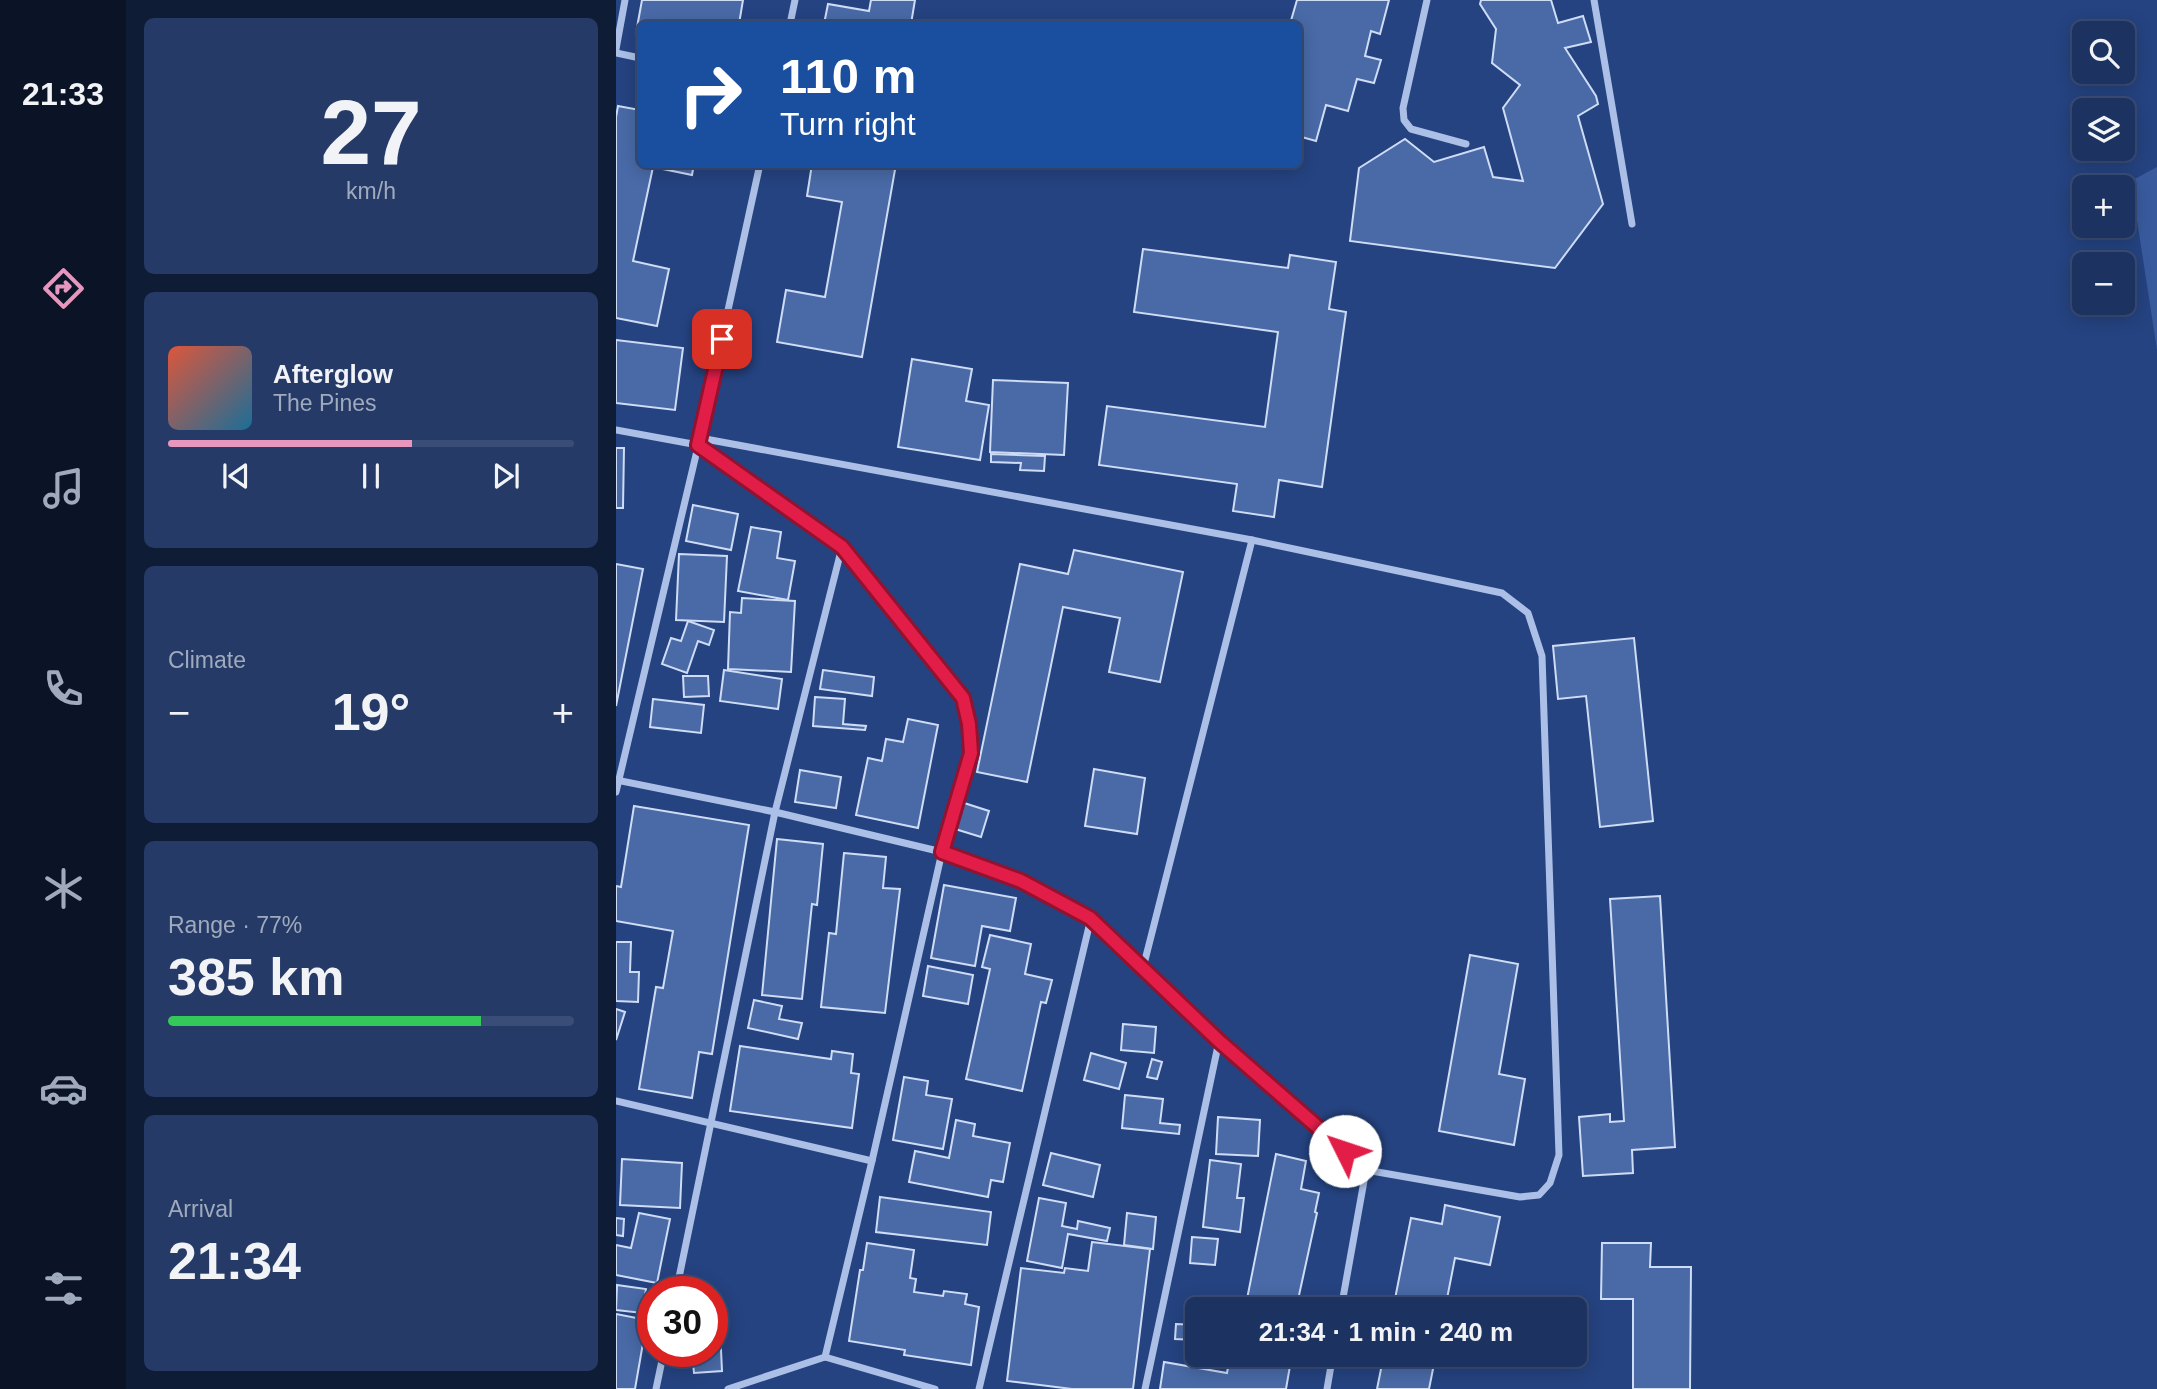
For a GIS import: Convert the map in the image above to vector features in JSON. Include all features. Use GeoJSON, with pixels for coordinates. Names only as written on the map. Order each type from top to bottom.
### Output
{"type":"FeatureCollection","features":[{"type":"Feature","properties":{"kind":"street"},"geometry":{"type":"LineString","coordinates":[[625,0],[616,51],[637,57]]}},
{"type":"Feature","properties":{"kind":"street"},"geometry":{"type":"LineString","coordinates":[[791,21],[796,0]]}},
{"type":"Feature","properties":{"kind":"street"},"geometry":{"type":"LineString","coordinates":[[1427,0],[1403,108],[1404,120],[1411,129],[1466,144]]}},
{"type":"Feature","properties":{"kind":"street"},"geometry":{"type":"LineString","coordinates":[[1594,0],[1633,224]]}},
{"type":"Feature","properties":{"kind":"street"},"geometry":{"type":"LineString","coordinates":[[616,792],[699,441],[759,168]]}},
{"type":"Feature","properties":{"kind":"street"},"geometry":{"type":"LineString","coordinates":[[616,430],[699,441],[1252,540],[1502,593],[1528,613],[1542,656],[1559,1155],[1550,1183],[1539,1195],[1520,1196],[1366,1170],[1219,1041],[1090,918],[1021,881],[942,852],[775,812],[617,780]]}},
{"type":"Feature","properties":{"kind":"street"},"geometry":{"type":"LineString","coordinates":[[699,441],[842,547],[963,698],[969,724],[971,753],[942,852],[825,1357]]}},
{"type":"Feature","properties":{"kind":"street"},"geometry":{"type":"LineString","coordinates":[[1143,968],[1252,540]]}},
{"type":"Feature","properties":{"kind":"street"},"geometry":{"type":"LineString","coordinates":[[679,1276],[775,812],[842,547]]}},
{"type":"Feature","properties":{"kind":"street"},"geometry":{"type":"LineString","coordinates":[[978,1389],[1090,918]]}},
{"type":"Feature","properties":{"kind":"street"},"geometry":{"type":"LineString","coordinates":[[1145,1389],[1219,1041]]}},
{"type":"Feature","properties":{"kind":"street"},"geometry":{"type":"LineString","coordinates":[[616,1101],[872,1161]]}},
{"type":"Feature","properties":{"kind":"street"},"geometry":{"type":"LineString","coordinates":[[1343,1297],[1366,1170]]}},
{"type":"Feature","properties":{"kind":"street"},"geometry":{"type":"LineString","coordinates":[[728,1389],[825,1357],[935,1389]]}},
{"type":"Feature","properties":{"kind":"street"},"geometry":{"type":"LineString","coordinates":[[656,1389],[661,1367]]}},
{"type":"Feature","properties":{"kind":"street"},"geometry":{"type":"LineString","coordinates":[[1327,1389],[1331,1367]]}},
{"type":"Feature","properties":{"kind":"shaded area"},"geometry":{"type":"Polygon","coordinates":[[[2157,167],[2157,350],[2135,207],[2135,179],[2157,167]]]}},
{"type":"Feature","properties":{"kind":"building"},"geometry":{"type":"Polygon","coordinates":[[[642,0],[743,0],[740,21],[638,21],[642,0]]]}},
{"type":"Feature","properties":{"kind":"building"},"geometry":{"type":"Polygon","coordinates":[[[871,0],[915,0],[912,21],[825,21],[828,4],[869,11],[871,0]]]}},
{"type":"Feature","properties":{"kind":"building"},"geometry":{"type":"Polygon","coordinates":[[[1297,0],[1389,0],[1380,34],[1371,31],[1365,56],[1381,60],[1374,83],[1357,79],[1348,111],[1326,105],[1316,141],[1302,137],[1302,21],[1291,21],[1297,0]]]}},
{"type":"Feature","properties":{"kind":"building"},"geometry":{"type":"Polygon","coordinates":[[[1481,0],[1551,0],[1558,23],[1583,16],[1591,42],[1565,48],[1596,96],[1598,104],[1578,116],[1603,204],[1555,268],[1350,241],[1359,168],[1405,139],[1434,162],[1484,147],[1493,177],[1523,181],[1503,108],[1520,85],[1492,63],[1496,29],[1480,4],[1481,0]]]}},
{"type":"Feature","properties":{"kind":"building"},"geometry":{"type":"Polygon","coordinates":[[[618,106],[637,109],[637,168],[653,168],[633,261],[669,269],[657,326],[616,318],[618,106]]]}},
{"type":"Feature","properties":{"kind":"building"},"geometry":{"type":"Polygon","coordinates":[[[658,168],[693,168],[692,175],[658,168]]]}},
{"type":"Feature","properties":{"kind":"building"},"geometry":{"type":"Polygon","coordinates":[[[811,168],[895,168],[862,357],[777,342],[786,290],[825,297],[842,202],[807,196],[811,168]]]}},
{"type":"Feature","properties":{"kind":"building"},"geometry":{"type":"Polygon","coordinates":[[[1143,249],[1288,268],[1290,255],[1336,262],[1329,309],[1346,312],[1322,487],[1279,480],[1274,517],[1233,511],[1237,484],[1099,465],[1107,406],[1265,427],[1278,332],[1134,312],[1143,249]]]}},
{"type":"Feature","properties":{"kind":"building"},"geometry":{"type":"Polygon","coordinates":[[[616,340],[683,348],[675,410],[616,403],[616,340]]]}},
{"type":"Feature","properties":{"kind":"building"},"geometry":{"type":"Polygon","coordinates":[[[912,359],[972,369],[966,401],[989,405],[980,460],[898,447],[912,359]]]}},
{"type":"Feature","properties":{"kind":"building"},"geometry":{"type":"Polygon","coordinates":[[[993,380],[1068,383],[1064,455],[990,452],[993,380]]]}},
{"type":"Feature","properties":{"kind":"building"},"geometry":{"type":"Polygon","coordinates":[[[616,448],[624,448],[623,508],[616,508],[616,448]]]}},
{"type":"Feature","properties":{"kind":"building"},"geometry":{"type":"Polygon","coordinates":[[[991,454],[1045,456],[1044,471],[1020,470],[1021,463],[991,462],[991,454]]]}},
{"type":"Feature","properties":{"kind":"building"},"geometry":{"type":"Polygon","coordinates":[[[693,505],[738,514],[731,550],[686,541],[693,505]]]}},
{"type":"Feature","properties":{"kind":"building"},"geometry":{"type":"Polygon","coordinates":[[[751,527],[781,532],[777,558],[795,561],[788,600],[738,591],[751,527]]]}},
{"type":"Feature","properties":{"kind":"building"},"geometry":{"type":"Polygon","coordinates":[[[1074,550],[1183,572],[1160,682],[1109,672],[1120,618],[1063,607],[1027,782],[977,772],[1020,564],[1068,574],[1074,550]]]}},
{"type":"Feature","properties":{"kind":"building"},"geometry":{"type":"Polygon","coordinates":[[[679,554],[727,556],[724,622],[676,620],[679,554]]]}},
{"type":"Feature","properties":{"kind":"building"},"geometry":{"type":"Polygon","coordinates":[[[616,564],[643,569],[616,706],[616,564]]]}},
{"type":"Feature","properties":{"kind":"building"},"geometry":{"type":"Polygon","coordinates":[[[742,598],[795,601],[791,672],[728,669],[730,612],[741,613],[742,598]]]}},
{"type":"Feature","properties":{"kind":"building"},"geometry":{"type":"Polygon","coordinates":[[[688,621],[714,630],[709,645],[698,641],[687,673],[662,664],[671,638],[681,641],[688,621]]]}},
{"type":"Feature","properties":{"kind":"building"},"geometry":{"type":"Polygon","coordinates":[[[1634,638],[1653,821],[1600,827],[1586,696],[1558,699],[1553,646],[1634,638]]]}},
{"type":"Feature","properties":{"kind":"building"},"geometry":{"type":"Polygon","coordinates":[[[724,670],[782,679],[778,709],[720,701],[724,670]]]}},
{"type":"Feature","properties":{"kind":"building"},"geometry":{"type":"Polygon","coordinates":[[[823,670],[874,677],[872,696],[820,689],[823,670]]]}},
{"type":"Feature","properties":{"kind":"building"},"geometry":{"type":"Polygon","coordinates":[[[683,676],[708,676],[709,696],[684,697],[683,676]]]}},
{"type":"Feature","properties":{"kind":"building"},"geometry":{"type":"Polygon","coordinates":[[[815,697],[845,699],[843,724],[866,726],[865,730],[813,726],[815,697]]]}},
{"type":"Feature","properties":{"kind":"building"},"geometry":{"type":"Polygon","coordinates":[[[653,699],[704,705],[701,733],[650,727],[653,699]]]}},
{"type":"Feature","properties":{"kind":"building"},"geometry":{"type":"Polygon","coordinates":[[[908,719],[938,725],[918,828],[856,815],[868,758],[882,761],[886,739],[903,742],[908,719]]]}},
{"type":"Feature","properties":{"kind":"building"},"geometry":{"type":"Polygon","coordinates":[[[1094,769],[1145,778],[1137,834],[1085,826],[1094,769]]]}},
{"type":"Feature","properties":{"kind":"building"},"geometry":{"type":"Polygon","coordinates":[[[800,770],[841,777],[836,808],[795,802],[800,770]]]}},
{"type":"Feature","properties":{"kind":"building"},"geometry":{"type":"Polygon","coordinates":[[[961,802],[989,811],[981,837],[952,828],[961,802]]]}},
{"type":"Feature","properties":{"kind":"building"},"geometry":{"type":"Polygon","coordinates":[[[634,806],[749,825],[712,1054],[699,1052],[692,1098],[639,1089],[656,987],[663,988],[673,931],[616,921],[616,886],[621,887],[634,806]]]}},
{"type":"Feature","properties":{"kind":"building"},"geometry":{"type":"Polygon","coordinates":[[[777,839],[823,844],[817,905],[812,904],[802,999],[762,995],[777,839]]]}},
{"type":"Feature","properties":{"kind":"building"},"geometry":{"type":"Polygon","coordinates":[[[844,853],[886,857],[883,888],[900,889],[885,1013],[821,1007],[829,933],[836,934],[844,853]]]}},
{"type":"Feature","properties":{"kind":"building"},"geometry":{"type":"Polygon","coordinates":[[[944,885],[1016,898],[1010,931],[982,926],[975,966],[931,958],[944,885]]]}},
{"type":"Feature","properties":{"kind":"building"},"geometry":{"type":"Polygon","coordinates":[[[1660,896],[1675,1147],[1632,1150],[1633,1173],[1583,1176],[1579,1117],[1610,1114],[1610,1122],[1624,1121],[1610,899],[1660,896]]]}},
{"type":"Feature","properties":{"kind":"building"},"geometry":{"type":"Polygon","coordinates":[[[990,935],[1031,944],[1025,974],[1052,980],[1046,1003],[1041,1002],[1022,1091],[966,1079],[990,969],[982,967],[990,935]]]}},
{"type":"Feature","properties":{"kind":"building"},"geometry":{"type":"Polygon","coordinates":[[[616,942],[631,942],[630,972],[639,972],[638,1002],[616,1001],[616,942]]]}},
{"type":"Feature","properties":{"kind":"building"},"geometry":{"type":"Polygon","coordinates":[[[1470,955],[1518,964],[1499,1074],[1525,1079],[1514,1145],[1439,1131],[1470,955]]]}},
{"type":"Feature","properties":{"kind":"building"},"geometry":{"type":"Polygon","coordinates":[[[928,966],[973,975],[968,1004],[923,996],[928,966]]]}},
{"type":"Feature","properties":{"kind":"building"},"geometry":{"type":"Polygon","coordinates":[[[754,1000],[782,1006],[779,1019],[802,1023],[798,1039],[748,1028],[754,1000]]]}},
{"type":"Feature","properties":{"kind":"building"},"geometry":{"type":"Polygon","coordinates":[[[616,1009],[625,1012],[616,1040],[616,1009]]]}},
{"type":"Feature","properties":{"kind":"building"},"geometry":{"type":"Polygon","coordinates":[[[1123,1024],[1156,1027],[1154,1053],[1121,1050],[1123,1024]]]}},
{"type":"Feature","properties":{"kind":"building"},"geometry":{"type":"Polygon","coordinates":[[[740,1046],[831,1059],[832,1051],[853,1054],[851,1073],[859,1074],[852,1128],[730,1111],[740,1046]]]}},
{"type":"Feature","properties":{"kind":"building"},"geometry":{"type":"Polygon","coordinates":[[[1091,1053],[1126,1063],[1119,1089],[1084,1080],[1091,1053]]]}},
{"type":"Feature","properties":{"kind":"building"},"geometry":{"type":"Polygon","coordinates":[[[1152,1059],[1162,1062],[1157,1079],[1147,1077],[1152,1059]]]}},
{"type":"Feature","properties":{"kind":"building"},"geometry":{"type":"Polygon","coordinates":[[[904,1077],[928,1081],[926,1095],[952,1099],[943,1149],[893,1140],[904,1077]]]}},
{"type":"Feature","properties":{"kind":"building"},"geometry":{"type":"Polygon","coordinates":[[[1125,1095],[1163,1099],[1160,1123],[1180,1125],[1179,1134],[1122,1128],[1125,1095]]]}},
{"type":"Feature","properties":{"kind":"building"},"geometry":{"type":"Polygon","coordinates":[[[1218,1117],[1260,1120],[1258,1156],[1216,1154],[1218,1117]]]}},
{"type":"Feature","properties":{"kind":"building"},"geometry":{"type":"Polygon","coordinates":[[[956,1120],[975,1124],[973,1136],[1010,1143],[1003,1182],[991,1180],[988,1197],[909,1182],[915,1151],[949,1158],[956,1120]]]}},
{"type":"Feature","properties":{"kind":"building"},"geometry":{"type":"Polygon","coordinates":[[[1051,1153],[1100,1165],[1093,1197],[1043,1185],[1051,1153]]]}},
{"type":"Feature","properties":{"kind":"building"},"geometry":{"type":"Polygon","coordinates":[[[1276,1154],[1306,1161],[1301,1189],[1319,1193],[1299,1297],[1247,1297],[1276,1154]]]}},
{"type":"Feature","properties":{"kind":"building"},"geometry":{"type":"Polygon","coordinates":[[[622,1159],[682,1163],[680,1208],[620,1205],[622,1159]]]}},
{"type":"Feature","properties":{"kind":"building"},"geometry":{"type":"Polygon","coordinates":[[[1210,1160],[1241,1164],[1237,1198],[1244,1198],[1240,1232],[1203,1227],[1210,1160]]]}},
{"type":"Feature","properties":{"kind":"building"},"geometry":{"type":"Polygon","coordinates":[[[880,1197],[991,1212],[987,1245],[876,1232],[880,1197]]]}},
{"type":"Feature","properties":{"kind":"building"},"geometry":{"type":"Polygon","coordinates":[[[1039,1198],[1066,1203],[1062,1226],[1077,1229],[1078,1221],[1110,1228],[1107,1241],[1068,1234],[1062,1268],[1027,1261],[1039,1198]]]}},
{"type":"Feature","properties":{"kind":"building"},"geometry":{"type":"Polygon","coordinates":[[[1445,1205],[1500,1217],[1490,1265],[1455,1258],[1447,1297],[1395,1297],[1411,1218],[1442,1224],[1445,1205]]]}},
{"type":"Feature","properties":{"kind":"building"},"geometry":{"type":"Polygon","coordinates":[[[639,1213],[670,1219],[658,1276],[637,1276],[637,1279],[616,1275],[616,1245],[631,1248],[639,1213]]]}},
{"type":"Feature","properties":{"kind":"building"},"geometry":{"type":"Polygon","coordinates":[[[1127,1213],[1156,1217],[1153,1249],[1124,1245],[1127,1213]]]}},
{"type":"Feature","properties":{"kind":"building"},"geometry":{"type":"Polygon","coordinates":[[[616,1218],[624,1219],[623,1236],[616,1235],[616,1218]]]}},
{"type":"Feature","properties":{"kind":"building"},"geometry":{"type":"Polygon","coordinates":[[[1192,1237],[1218,1239],[1215,1265],[1190,1263],[1192,1237]]]}},
{"type":"Feature","properties":{"kind":"building"},"geometry":{"type":"Polygon","coordinates":[[[1092,1242],[1150,1249],[1133,1389],[1072,1389],[1007,1381],[1021,1268],[1064,1273],[1065,1268],[1088,1271],[1092,1242]]]}},
{"type":"Feature","properties":{"kind":"building"},"geometry":{"type":"Polygon","coordinates":[[[867,1243],[914,1250],[910,1278],[916,1279],[914,1292],[943,1296],[944,1291],[967,1294],[965,1304],[979,1307],[971,1365],[904,1355],[905,1350],[849,1341],[867,1243]]]}},
{"type":"Feature","properties":{"kind":"building"},"geometry":{"type":"Polygon","coordinates":[[[1602,1243],[1651,1243],[1650,1267],[1691,1267],[1690,1389],[1633,1389],[1633,1299],[1601,1299],[1602,1243]]]}},
{"type":"Feature","properties":{"kind":"building"},"geometry":{"type":"Polygon","coordinates":[[[617,1285],[637,1288],[637,1312],[616,1310],[617,1285]]]}},
{"type":"Feature","properties":{"kind":"building"},"geometry":{"type":"Polygon","coordinates":[[[616,1314],[637,1318],[639,1367],[635,1389],[616,1389],[616,1314]]]}},
{"type":"Feature","properties":{"kind":"building"},"geometry":{"type":"Polygon","coordinates":[[[1176,1324],[1185,1324],[1185,1339],[1175,1339],[1176,1324]]]}},
{"type":"Feature","properties":{"kind":"building"},"geometry":{"type":"Polygon","coordinates":[[[1164,1362],[1227,1373],[1228,1367],[1290,1367],[1286,1389],[1160,1389],[1164,1362]]]}},
{"type":"Feature","properties":{"kind":"building"},"geometry":{"type":"Polygon","coordinates":[[[693,1367],[722,1367],[722,1371],[694,1373],[693,1367]]]}},
{"type":"Feature","properties":{"kind":"building"},"geometry":{"type":"Polygon","coordinates":[[[1381,1367],[1433,1367],[1429,1389],[1377,1389],[1381,1367]]]}},
{"type":"Feature","properties":{"kind":"route"},"geometry":{"type":"LineString","coordinates":[[722,339],[698,445],[842,547],[963,698],[969,724],[971,753],[942,852],[1021,881],[1090,918],[1219,1041],[1345,1151]]}}]}
